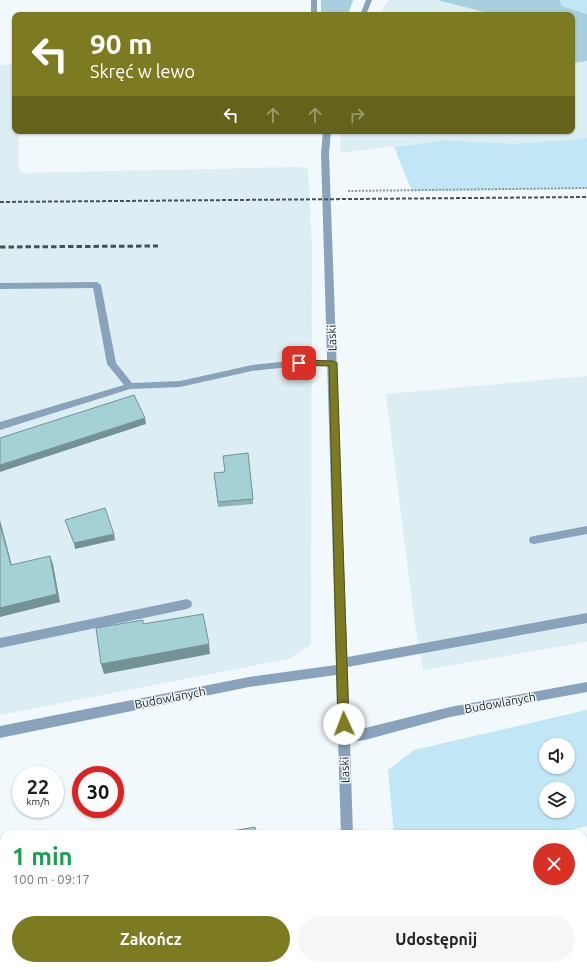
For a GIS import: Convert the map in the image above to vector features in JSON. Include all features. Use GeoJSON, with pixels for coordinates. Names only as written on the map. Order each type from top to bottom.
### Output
{"type":"FeatureCollection","features":[{"type":"Feature","properties":{"kind":"street"},"geometry":{"type":"LineString","coordinates":[[314,0],[314,12]]}},
{"type":"Feature","properties":{"kind":"street"},"geometry":{"type":"LineString","coordinates":[[364,12],[369,0]]}},
{"type":"Feature","properties":{"kind":"street","name":"Laski"},"geometry":{"type":"LineString","coordinates":[[327,134],[325,153],[333,363],[347,830]]}},
{"type":"Feature","properties":{"kind":"street"},"geometry":{"type":"LineString","coordinates":[[0,286],[97,285],[112,364],[130,386]]}},
{"type":"Feature","properties":{"kind":"street"},"geometry":{"type":"LineString","coordinates":[[0,426],[130,386],[180,384],[252,368],[299,363],[333,363]]}},
{"type":"Feature","properties":{"kind":"street"},"geometry":{"type":"LineString","coordinates":[[534,540],[587,530]]}},
{"type":"Feature","properties":{"kind":"street"},"geometry":{"type":"LineString","coordinates":[[0,643],[187,604]]}},
{"type":"Feature","properties":{"kind":"street","name":"Budowlanych"},"geometry":{"type":"LineString","coordinates":[[0,732],[249,682],[342,666],[587,618]]}},
{"type":"Feature","properties":{"kind":"street","name":"Budowlanych"},"geometry":{"type":"LineString","coordinates":[[344,737],[366,734],[450,712],[587,687]]}},
{"type":"Feature","properties":{"kind":"path"},"geometry":{"type":"LineString","coordinates":[[327,191],[587,188]]}},
{"type":"Feature","properties":{"kind":"shaded area"},"geometry":{"type":"Polygon","coordinates":[[[321,0],[353,0],[349,12],[321,12],[321,0]]]}},
{"type":"Feature","properties":{"kind":"shaded area"},"geometry":{"type":"Polygon","coordinates":[[[389,0],[437,0],[484,12],[381,12],[389,0]]]}},
{"type":"Feature","properties":{"kind":"shaded area"},"geometry":{"type":"Polygon","coordinates":[[[437,0],[559,0],[562,6],[587,14],[587,61],[575,63],[575,12],[484,12],[437,0]]]}},
{"type":"Feature","properties":{"kind":"shaded area"},"geometry":{"type":"Polygon","coordinates":[[[559,0],[587,0],[587,14],[562,6],[559,0]]]}},
{"type":"Feature","properties":{"kind":"shaded area"},"geometry":{"type":"Polygon","coordinates":[[[587,61],[587,138],[513,144],[446,140],[340,153],[341,134],[575,134],[575,63],[587,61]]]}},
{"type":"Feature","properties":{"kind":"shaded area"},"geometry":{"type":"Polygon","coordinates":[[[12,64],[12,134],[19,134],[18,154],[20,173],[298,167],[308,169],[312,245],[311,645],[288,659],[0,715],[0,65],[12,64]]]}},
{"type":"Feature","properties":{"kind":"shaded area"},"geometry":{"type":"Polygon","coordinates":[[[587,138],[587,189],[412,191],[394,147],[446,140],[513,144],[587,138]]]}},
{"type":"Feature","properties":{"kind":"shaded area"},"geometry":{"type":"Polygon","coordinates":[[[587,376],[587,642],[423,670],[415,625],[386,394],[587,376]]]}},
{"type":"Feature","properties":{"kind":"shaded area"},"geometry":{"type":"Polygon","coordinates":[[[587,710],[587,826],[571,830],[394,830],[388,770],[414,750],[587,710]]]}},
{"type":"Feature","properties":{"kind":"building"},"geometry":{"type":"Polygon","coordinates":[[[134,395],[145,418],[0,465],[0,438],[134,395]]]}},
{"type":"Feature","properties":{"kind":"building"},"geometry":{"type":"Polygon","coordinates":[[[248,453],[253,499],[218,502],[214,473],[225,472],[223,456],[248,453]]]}},
{"type":"Feature","properties":{"kind":"building"},"geometry":{"type":"Polygon","coordinates":[[[105,508],[114,534],[74,543],[65,520],[105,508]]]}},
{"type":"Feature","properties":{"kind":"building"},"geometry":{"type":"Polygon","coordinates":[[[0,524],[11,565],[50,556],[57,594],[0,608],[0,524]]]}},
{"type":"Feature","properties":{"kind":"building"},"geometry":{"type":"Polygon","coordinates":[[[203,614],[209,644],[101,664],[96,628],[143,620],[143,624],[203,614]]]}},
{"type":"Feature","properties":{"kind":"building"},"geometry":{"type":"Polygon","coordinates":[[[255,827],[256,830],[238,830],[255,827]]]}},
{"type":"Feature","properties":{"kind":"railway"},"geometry":{"type":"LineString","coordinates":[[0,202],[587,197]]}},
{"type":"Feature","properties":{"kind":"railway"},"geometry":{"type":"LineString","coordinates":[[0,247],[158,246]]}},
{"type":"Feature","properties":{"kind":"route"},"geometry":{"type":"LineString","coordinates":[[299,363],[333,363],[344,724]]}}]}
